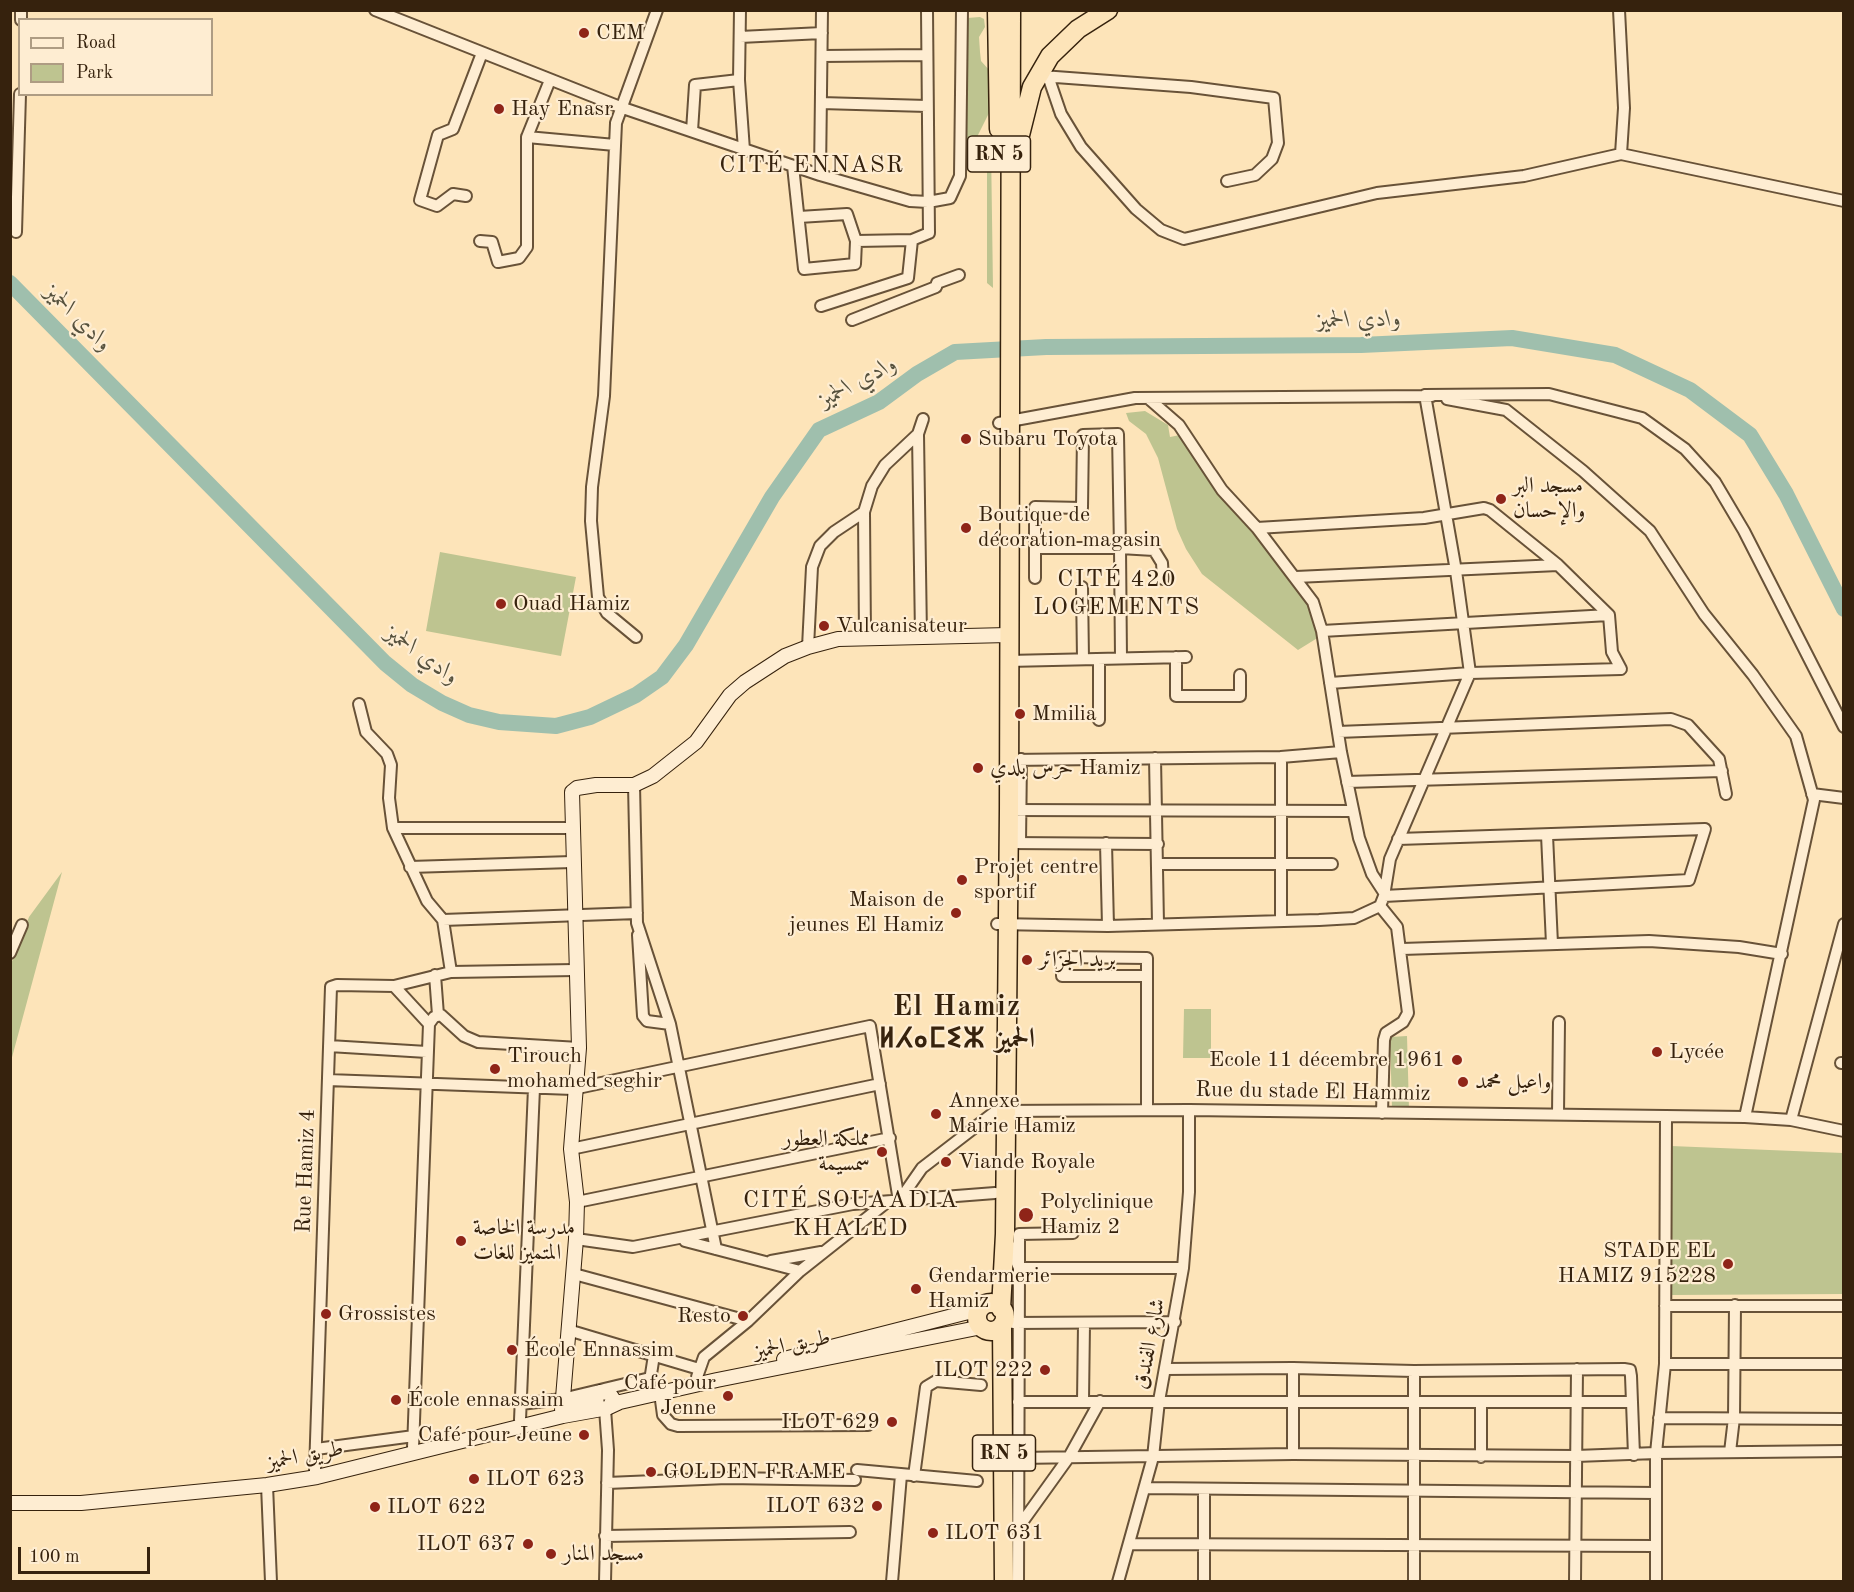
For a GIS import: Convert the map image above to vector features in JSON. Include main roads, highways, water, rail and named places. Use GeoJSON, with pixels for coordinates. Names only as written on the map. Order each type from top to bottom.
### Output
{"type":"FeatureCollection","features":[{"type":"Feature","properties":{"kind":"highway","name":"RN 5"},"geometry":{"type":"LineString","coordinates":[[997,10],[1005,298],[1005,422],[1000,1111],[992,1316],[1004,1581]]}},
{"type":"Feature","properties":{"kind":"highway","name":"RN 5"},"geometry":{"type":"LineString","coordinates":[[1005,298],[1011,198],[1011,10]]}},
{"type":"Feature","properties":{"kind":"highway"},"geometry":{"type":"LineString","coordinates":[[1011,198],[1022,119],[1044,76],[1050,56],[1078,29],[1108,10]]}},
{"type":"Feature","properties":{"kind":"highway","name":"RN 5"},"geometry":{"type":"LineString","coordinates":[[1002,924],[1014,843],[1015,810],[1015,760],[1004,635]]}},
{"type":"Feature","properties":{"kind":"highway","name":"RN 5"},"geometry":{"type":"LineString","coordinates":[[995,1581],[996,1350],[992,1316],[1005,1234],[1000,1111]]}},
{"type":"Feature","properties":{"kind":"main road"},"geometry":{"type":"LineString","coordinates":[[562,1405],[574,1274],[577,1202],[571,1149],[573,1089],[579,1048],[573,915],[574,790],[596,785],[634,785],[653,776],[696,742],[730,695],[745,682],[778,660],[808,647],[838,639],[1004,635]]}},
{"type":"Feature","properties":{"kind":"main road","name":"طريق الحميز"},"geometry":{"type":"LineString","coordinates":[[653,1386],[814,1362],[992,1316]]}},
{"type":"Feature","properties":{"kind":"main road","name":"طريق الحميز"},"geometry":{"type":"LineString","coordinates":[[10,1503],[81,1503],[267,1485],[316,1477],[563,1416],[698,1373],[751,1367],[992,1316]]}},
{"type":"Feature","properties":{"kind":"main road","name":"طريق الحميز"},"geometry":{"type":"LineString","coordinates":[[10,1497],[118,1494],[264,1480],[315,1471],[413,1442],[520,1420],[562,1405],[605,1404]]}},
{"type":"Feature","properties":{"kind":"waterway","name":"وادي الحميز"},"geometry":{"type":"LineString","coordinates":[[10,283],[385,663],[412,685],[442,703],[469,715],[499,722],[556,726],[590,717],[636,695],[662,677],[686,645],[772,497],[819,430],[879,402],[917,374],[955,352],[1046,347],[1361,345],[1512,338],[1615,355],[1690,390],[1750,435],[1786,494],[1844,609]]}},
{"type":"Feature","properties":{"kind":"place","name":"CEM"},"geometry":{"type":"Point","coordinates":[584,33]}},
{"type":"Feature","properties":{"kind":"place","name":"Hay Enasr"},"geometry":{"type":"Point","coordinates":[499,109]}},
{"type":"Feature","properties":{"kind":"place","name":"Subaru Toyota"},"geometry":{"type":"Point","coordinates":[966,439]}},
{"type":"Feature","properties":{"kind":"place","name":"مسجد البر والإحسان"},"geometry":{"type":"Point","coordinates":[1501,499]}},
{"type":"Feature","properties":{"kind":"place","name":"Boutique de décoration magasin"},"geometry":{"type":"Point","coordinates":[966,528]}},
{"type":"Feature","properties":{"kind":"place","name":"Ouad Hamiz"},"geometry":{"type":"Point","coordinates":[501,604]}},
{"type":"Feature","properties":{"kind":"place","name":"Vulcanisateur"},"geometry":{"type":"Point","coordinates":[824,626]}},
{"type":"Feature","properties":{"kind":"place","name":"Mmilia"},"geometry":{"type":"Point","coordinates":[1020,714]}},
{"type":"Feature","properties":{"kind":"place","name":"حرس بلدي Hamiz"},"geometry":{"type":"Point","coordinates":[978,768]}},
{"type":"Feature","properties":{"kind":"place","name":"Projet centre sportif"},"geometry":{"type":"Point","coordinates":[962,880]}},
{"type":"Feature","properties":{"kind":"place","name":"Maison de jeunes El Hamiz"},"geometry":{"type":"Point","coordinates":[956,913]}},
{"type":"Feature","properties":{"kind":"place","name":"بريد الجزائر"},"geometry":{"type":"Point","coordinates":[1027,960]}},
{"type":"Feature","properties":{"kind":"place","name":"Lycée"},"geometry":{"type":"Point","coordinates":[1657,1052]}},
{"type":"Feature","properties":{"kind":"place","name":"Ecole 11 décembre 1961"},"geometry":{"type":"Point","coordinates":[1457,1060]}},
{"type":"Feature","properties":{"kind":"place","name":"Tirouch mohamed seghir"},"geometry":{"type":"Point","coordinates":[495,1069]}},
{"type":"Feature","properties":{"kind":"place","name":"واعيل محمد"},"geometry":{"type":"Point","coordinates":[1463,1082]}},
{"type":"Feature","properties":{"kind":"place","name":"Annexe Mairie Hamiz"},"geometry":{"type":"Point","coordinates":[936,1114]}},
{"type":"Feature","properties":{"kind":"place","name":"مملكة العطور سمسيمة"},"geometry":{"type":"Point","coordinates":[882,1152]}},
{"type":"Feature","properties":{"kind":"place","name":"Viande Royale"},"geometry":{"type":"Point","coordinates":[946,1162]}},
{"type":"Feature","properties":{"kind":"place","name":"Polyclinique Hamiz 2"},"geometry":{"type":"Point","coordinates":[1026,1215]}},
{"type":"Feature","properties":{"kind":"place","name":"مدرسة الخاصة المتميز للغات"},"geometry":{"type":"Point","coordinates":[461,1241]}},
{"type":"Feature","properties":{"kind":"place","name":"STADE EL HAMIZ 915228"},"geometry":{"type":"Point","coordinates":[1728,1264]}},
{"type":"Feature","properties":{"kind":"place","name":"Gendarmerie Hamiz"},"geometry":{"type":"Point","coordinates":[916,1289]}},
{"type":"Feature","properties":{"kind":"place","name":"Grossistes"},"geometry":{"type":"Point","coordinates":[326,1314]}},
{"type":"Feature","properties":{"kind":"place","name":"Resto"},"geometry":{"type":"Point","coordinates":[743,1316]}},
{"type":"Feature","properties":{"kind":"place","name":"École Ennassim"},"geometry":{"type":"Point","coordinates":[512,1350]}},
{"type":"Feature","properties":{"kind":"place","name":"ILOT 222"},"geometry":{"type":"Point","coordinates":[1045,1370]}},
{"type":"Feature","properties":{"kind":"place","name":"Café pour Jenne"},"geometry":{"type":"Point","coordinates":[728,1396]}},
{"type":"Feature","properties":{"kind":"place","name":"École ennassaim"},"geometry":{"type":"Point","coordinates":[396,1400]}},
{"type":"Feature","properties":{"kind":"place","name":"ILOT 629"},"geometry":{"type":"Point","coordinates":[892,1422]}},
{"type":"Feature","properties":{"kind":"place","name":"Café pour Jeune"},"geometry":{"type":"Point","coordinates":[584,1435]}},
{"type":"Feature","properties":{"kind":"place","name":"GOLDEN FRAME"},"geometry":{"type":"Point","coordinates":[651,1472]}},
{"type":"Feature","properties":{"kind":"place","name":"ILOT 623"},"geometry":{"type":"Point","coordinates":[474,1479]}},
{"type":"Feature","properties":{"kind":"place","name":"ILOT 632"},"geometry":{"type":"Point","coordinates":[877,1506]}},
{"type":"Feature","properties":{"kind":"place","name":"ILOT 622"},"geometry":{"type":"Point","coordinates":[375,1507]}},
{"type":"Feature","properties":{"kind":"place","name":"ILOT 631"},"geometry":{"type":"Point","coordinates":[933,1533]}},
{"type":"Feature","properties":{"kind":"place","name":"ILOT 637"},"geometry":{"type":"Point","coordinates":[528,1544]}},
{"type":"Feature","properties":{"kind":"place","name":"مسجد المنار"},"geometry":{"type":"Point","coordinates":[551,1554]}},
{"type":"Feature","properties":{"kind":"district","name":"CITÉ ENNASR"},"geometry":{"type":"Point","coordinates":[812,166]}},
{"type":"Feature","properties":{"kind":"district","name":"CITÉ 420 LOGEMENTS"},"geometry":{"type":"Point","coordinates":[1117,594]}},
{"type":"Feature","properties":{"kind":"district","name":"El Hamiz ⵍⵃⴰⵎⵉⵣ الحميز"},"geometry":{"type":"Point","coordinates":[957,1024]}},
{"type":"Feature","properties":{"kind":"district","name":"CITÉ SOUAADIA KHALED"},"geometry":{"type":"Point","coordinates":[851,1215]}}]}
